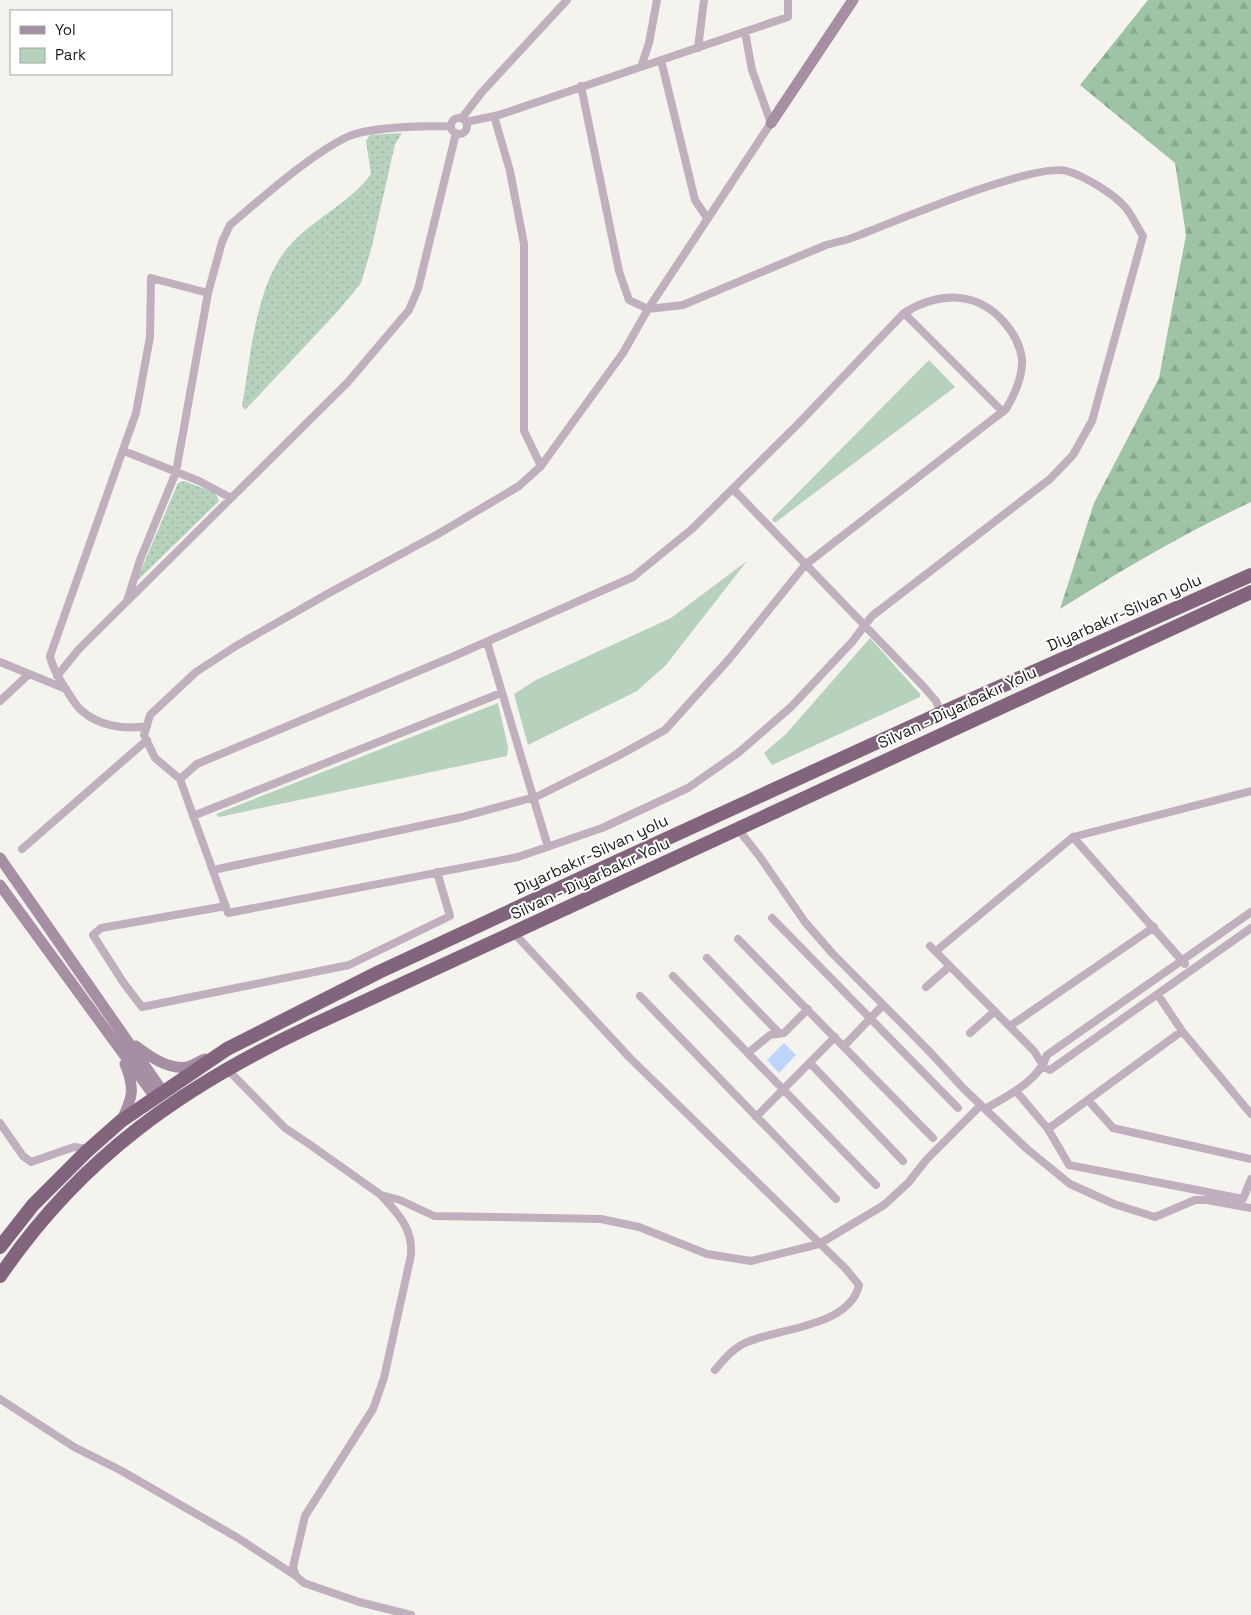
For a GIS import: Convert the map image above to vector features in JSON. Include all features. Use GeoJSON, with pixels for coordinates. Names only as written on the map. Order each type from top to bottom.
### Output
{"type":"FeatureCollection","features":[{"type":"Feature","properties":{"kind":"highway","name":"Diyarbakır-Silvan yolu"},"geometry":{"type":"LineString","coordinates":[[0,1247],[33,1205],[88,1149],[121,1121],[227,1049],[379,972],[941,713],[1251,574]]}},
{"type":"Feature","properties":{"kind":"highway","name":"Silvan - Diyarbakır Yolu"},"geometry":{"type":"LineString","coordinates":[[0,1276],[38,1223],[99,1160],[154,1117],[226,1068],[276,1042],[1251,592]]}},
{"type":"Feature","properties":{"kind":"street"},"geometry":{"type":"LineString","coordinates":[[464,120],[482,92],[567,0]]}},
{"type":"Feature","properties":{"kind":"street"},"geometry":{"type":"LineString","coordinates":[[642,67],[657,0]]}},
{"type":"Feature","properties":{"kind":"street"},"geometry":{"type":"LineString","coordinates":[[698,48],[704,0]]}},
{"type":"Feature","properties":{"kind":"street"},"geometry":{"type":"LineString","coordinates":[[451,126],[454,119],[464,120],[494,116],[788,17],[788,0]]}},
{"type":"Feature","properties":{"kind":"street"},"geometry":{"type":"LineString","coordinates":[[581,86],[619,271],[629,300],[648,308],[682,305],[826,245],[849,240],[1005,181],[1045,170],[1065,170],[1086,178],[1125,206],[1143,236],[1092,421],[1073,455],[1050,479],[863,625],[852,642],[791,707],[738,753],[688,788],[602,828],[518,857],[228,913],[180,779],[155,758],[144,735],[150,715],[196,672],[236,646],[446,530],[519,486],[541,466],[623,353],[648,308],[853,0]]}},
{"type":"Feature","properties":{"kind":"street"},"geometry":{"type":"LineString","coordinates":[[744,32],[752,70],[771,123]]}},
{"type":"Feature","properties":{"kind":"street"},"geometry":{"type":"LineString","coordinates":[[661,60],[696,200],[707,218]]}},
{"type":"Feature","properties":{"kind":"street"},"geometry":{"type":"LineString","coordinates":[[494,116],[510,171],[524,244],[524,430],[541,466]]}},
{"type":"Feature","properties":{"kind":"street"},"geometry":{"type":"LineString","coordinates":[[456,134],[465,132],[467,127],[464,120]]}},
{"type":"Feature","properties":{"kind":"street"},"geometry":{"type":"LineString","coordinates":[[57,676],[79,650],[348,382],[409,310],[418,289],[456,134],[451,126]]}},
{"type":"Feature","properties":{"kind":"street"},"geometry":{"type":"LineString","coordinates":[[127,603],[140,560],[176,472],[208,293],[222,242],[230,225],[322,153],[348,136],[367,131],[451,126]]}},
{"type":"Feature","properties":{"kind":"street"},"geometry":{"type":"LineString","coordinates":[[147,726],[132,729],[104,724],[81,710],[57,676],[50,656],[136,413],[150,337],[151,278],[208,293]]}},
{"type":"Feature","properties":{"kind":"street"},"geometry":{"type":"LineString","coordinates":[[180,779],[197,764],[486,642],[634,577],[684,536],[733,489],[904,313],[920,303],[940,298],[975,300],[996,313],[1015,334],[1022,358],[1020,379],[1015,394],[1003,412],[805,565],[730,658],[665,730],[618,756],[532,798],[462,817],[213,870]]}},
{"type":"Feature","properties":{"kind":"street"},"geometry":{"type":"LineString","coordinates":[[904,313],[1003,412]]}},
{"type":"Feature","properties":{"kind":"street"},"geometry":{"type":"LineString","coordinates":[[124,451],[176,472],[231,498]]}},
{"type":"Feature","properties":{"kind":"street"},"geometry":{"type":"LineString","coordinates":[[733,489],[936,701],[941,713]]}},
{"type":"Feature","properties":{"kind":"street"},"geometry":{"type":"LineString","coordinates":[[486,642],[548,847]]}},
{"type":"Feature","properties":{"kind":"street"},"geometry":{"type":"LineString","coordinates":[[0,662],[66,689]]}},
{"type":"Feature","properties":{"kind":"street"},"geometry":{"type":"LineString","coordinates":[[0,701],[28,675]]}},
{"type":"Feature","properties":{"kind":"street"},"geometry":{"type":"LineString","coordinates":[[193,816],[501,693]]}},
{"type":"Feature","properties":{"kind":"street"},"geometry":{"type":"LineString","coordinates":[[22,850],[146,740]]}},
{"type":"Feature","properties":{"kind":"street"},"geometry":{"type":"LineString","coordinates":[[1251,791],[1073,837],[933,949],[1034,1051],[1044,1067],[1050,1070],[1251,928]]}},
{"type":"Feature","properties":{"kind":"street"},"geometry":{"type":"LineString","coordinates":[[738,829],[805,922],[832,953],[983,1107],[1027,1149],[1070,1184],[1114,1204],[1155,1217],[1195,1200],[1207,1200],[1251,1208]]}},
{"type":"Feature","properties":{"kind":"street"},"geometry":{"type":"LineString","coordinates":[[1073,837],[1184,961],[1190,972]]}},
{"type":"Feature","properties":{"kind":"street"},"geometry":{"type":"LineString","coordinates":[[0,858],[159,1094]]}},
{"type":"Feature","properties":{"kind":"street"},"geometry":{"type":"LineString","coordinates":[[226,906],[101,928],[93,935],[122,982],[142,1006],[349,965],[450,916],[437,872]]}},
{"type":"Feature","properties":{"kind":"street"},"geometry":{"type":"LineString","coordinates":[[0,885],[123,1043],[131,1079],[132,1094],[131,1102],[121,1121]]}},
{"type":"Feature","properties":{"kind":"street"},"geometry":{"type":"LineString","coordinates":[[381,1195],[400,1200],[434,1216],[601,1219],[638,1227],[707,1254],[751,1261],[819,1244],[884,1205],[908,1183],[927,1159],[983,1107],[1016,1091],[1044,1067],[1047,1055],[1184,961],[1251,912]]}},
{"type":"Feature","properties":{"kind":"street"},"geometry":{"type":"LineString","coordinates":[[772,918],[872,1018],[958,1108]]}},
{"type":"Feature","properties":{"kind":"street"},"geometry":{"type":"LineString","coordinates":[[1010,1026],[1154,927]]}},
{"type":"Feature","properties":{"kind":"street"},"geometry":{"type":"LineString","coordinates":[[513,932],[630,1058],[845,1268],[859,1285],[857,1294],[844,1307],[824,1320],[748,1341],[732,1351],[715,1370]]}},
{"type":"Feature","properties":{"kind":"street"},"geometry":{"type":"LineString","coordinates":[[738,939],[933,1138]]}},
{"type":"Feature","properties":{"kind":"street"},"geometry":{"type":"LineString","coordinates":[[707,958],[778,1032]]}},
{"type":"Feature","properties":{"kind":"street"},"geometry":{"type":"LineString","coordinates":[[926,987],[950,966]]}},
{"type":"Feature","properties":{"kind":"street"},"geometry":{"type":"LineString","coordinates":[[673,976],[876,1185]]}},
{"type":"Feature","properties":{"kind":"street"},"geometry":{"type":"LineString","coordinates":[[1158,994],[1182,1031],[1251,1114]]}},
{"type":"Feature","properties":{"kind":"street"},"geometry":{"type":"LineString","coordinates":[[640,996],[836,1199]]}},
{"type":"Feature","properties":{"kind":"street"},"geometry":{"type":"LineString","coordinates":[[844,1046],[883,1005]]}},
{"type":"Feature","properties":{"kind":"street"},"geometry":{"type":"LineString","coordinates":[[748,1053],[770,1035],[778,1032],[784,1033],[808,1009]]}},
{"type":"Feature","properties":{"kind":"street"},"geometry":{"type":"LineString","coordinates":[[970,1033],[995,1011]]}},
{"type":"Feature","properties":{"kind":"street"},"geometry":{"type":"LineString","coordinates":[[1048,1129],[1182,1031]]}},
{"type":"Feature","properties":{"kind":"street"},"geometry":{"type":"LineString","coordinates":[[756,1117],[835,1037]]}},
{"type":"Feature","properties":{"kind":"street"},"geometry":{"type":"LineString","coordinates":[[123,1043],[174,1066],[187,1067],[227,1049]]}},
{"type":"Feature","properties":{"kind":"street"},"geometry":{"type":"LineString","coordinates":[[810,1063],[903,1161]]}},
{"type":"Feature","properties":{"kind":"street"},"geometry":{"type":"LineString","coordinates":[[226,1068],[286,1128],[381,1195],[397,1212],[412,1239],[411,1255],[384,1378],[373,1409],[364,1425],[306,1516],[293,1558],[292,1567],[296,1576]]}},
{"type":"Feature","properties":{"kind":"street"},"geometry":{"type":"LineString","coordinates":[[1016,1091],[1048,1129],[1069,1165],[1243,1199],[1251,1179]]}},
{"type":"Feature","properties":{"kind":"street"},"geometry":{"type":"LineString","coordinates":[[1088,1100],[1113,1128],[1251,1159]]}},
{"type":"Feature","properties":{"kind":"street"},"geometry":{"type":"LineString","coordinates":[[0,1123],[23,1156],[31,1162],[74,1147],[88,1149]]}},
{"type":"Feature","properties":{"kind":"street"},"geometry":{"type":"LineString","coordinates":[[0,1399],[74,1447],[120,1470],[199,1518],[238,1538],[304,1583],[359,1602],[411,1615]]}},
{"type":"Feature","properties":{"kind":"green space"},"geometry":{"type":"Polygon","coordinates":[[[1148,0],[1251,0],[1251,502],[1154,552],[1060,609],[1094,503],[1159,378],[1186,235],[1175,163],[1080,85],[1148,0]]]}},
{"type":"Feature","properties":{"kind":"green space"},"geometry":{"type":"Polygon","coordinates":[[[402,133],[395,144],[372,246],[361,283],[338,311],[245,410],[242,406],[256,321],[269,278],[279,260],[300,235],[353,194],[371,174],[366,141],[370,135],[402,133]]]}},
{"type":"Feature","properties":{"kind":"green space"},"geometry":{"type":"Polygon","coordinates":[[[929,360],[955,387],[776,522],[773,522],[772,519],[929,360]]]}},
{"type":"Feature","properties":{"kind":"green space"},"geometry":{"type":"Polygon","coordinates":[[[184,481],[215,493],[219,501],[136,582],[178,483],[184,481]]]}},
{"type":"Feature","properties":{"kind":"green space"},"geometry":{"type":"Polygon","coordinates":[[[747,561],[666,665],[637,691],[528,745],[514,694],[536,680],[671,618],[747,561]]]}},
{"type":"Feature","properties":{"kind":"green space"},"geometry":{"type":"Polygon","coordinates":[[[870,638],[920,694],[920,697],[772,765],[764,753],[786,734],[870,638]]]}},
{"type":"Feature","properties":{"kind":"green space"},"geometry":{"type":"Polygon","coordinates":[[[498,703],[508,747],[507,756],[219,817],[216,814],[498,703]]]}},
{"type":"Feature","properties":{"kind":"water"},"geometry":{"type":"Polygon","coordinates":[[[784,1043],[796,1055],[779,1073],[767,1060],[784,1043]]]}}]}
